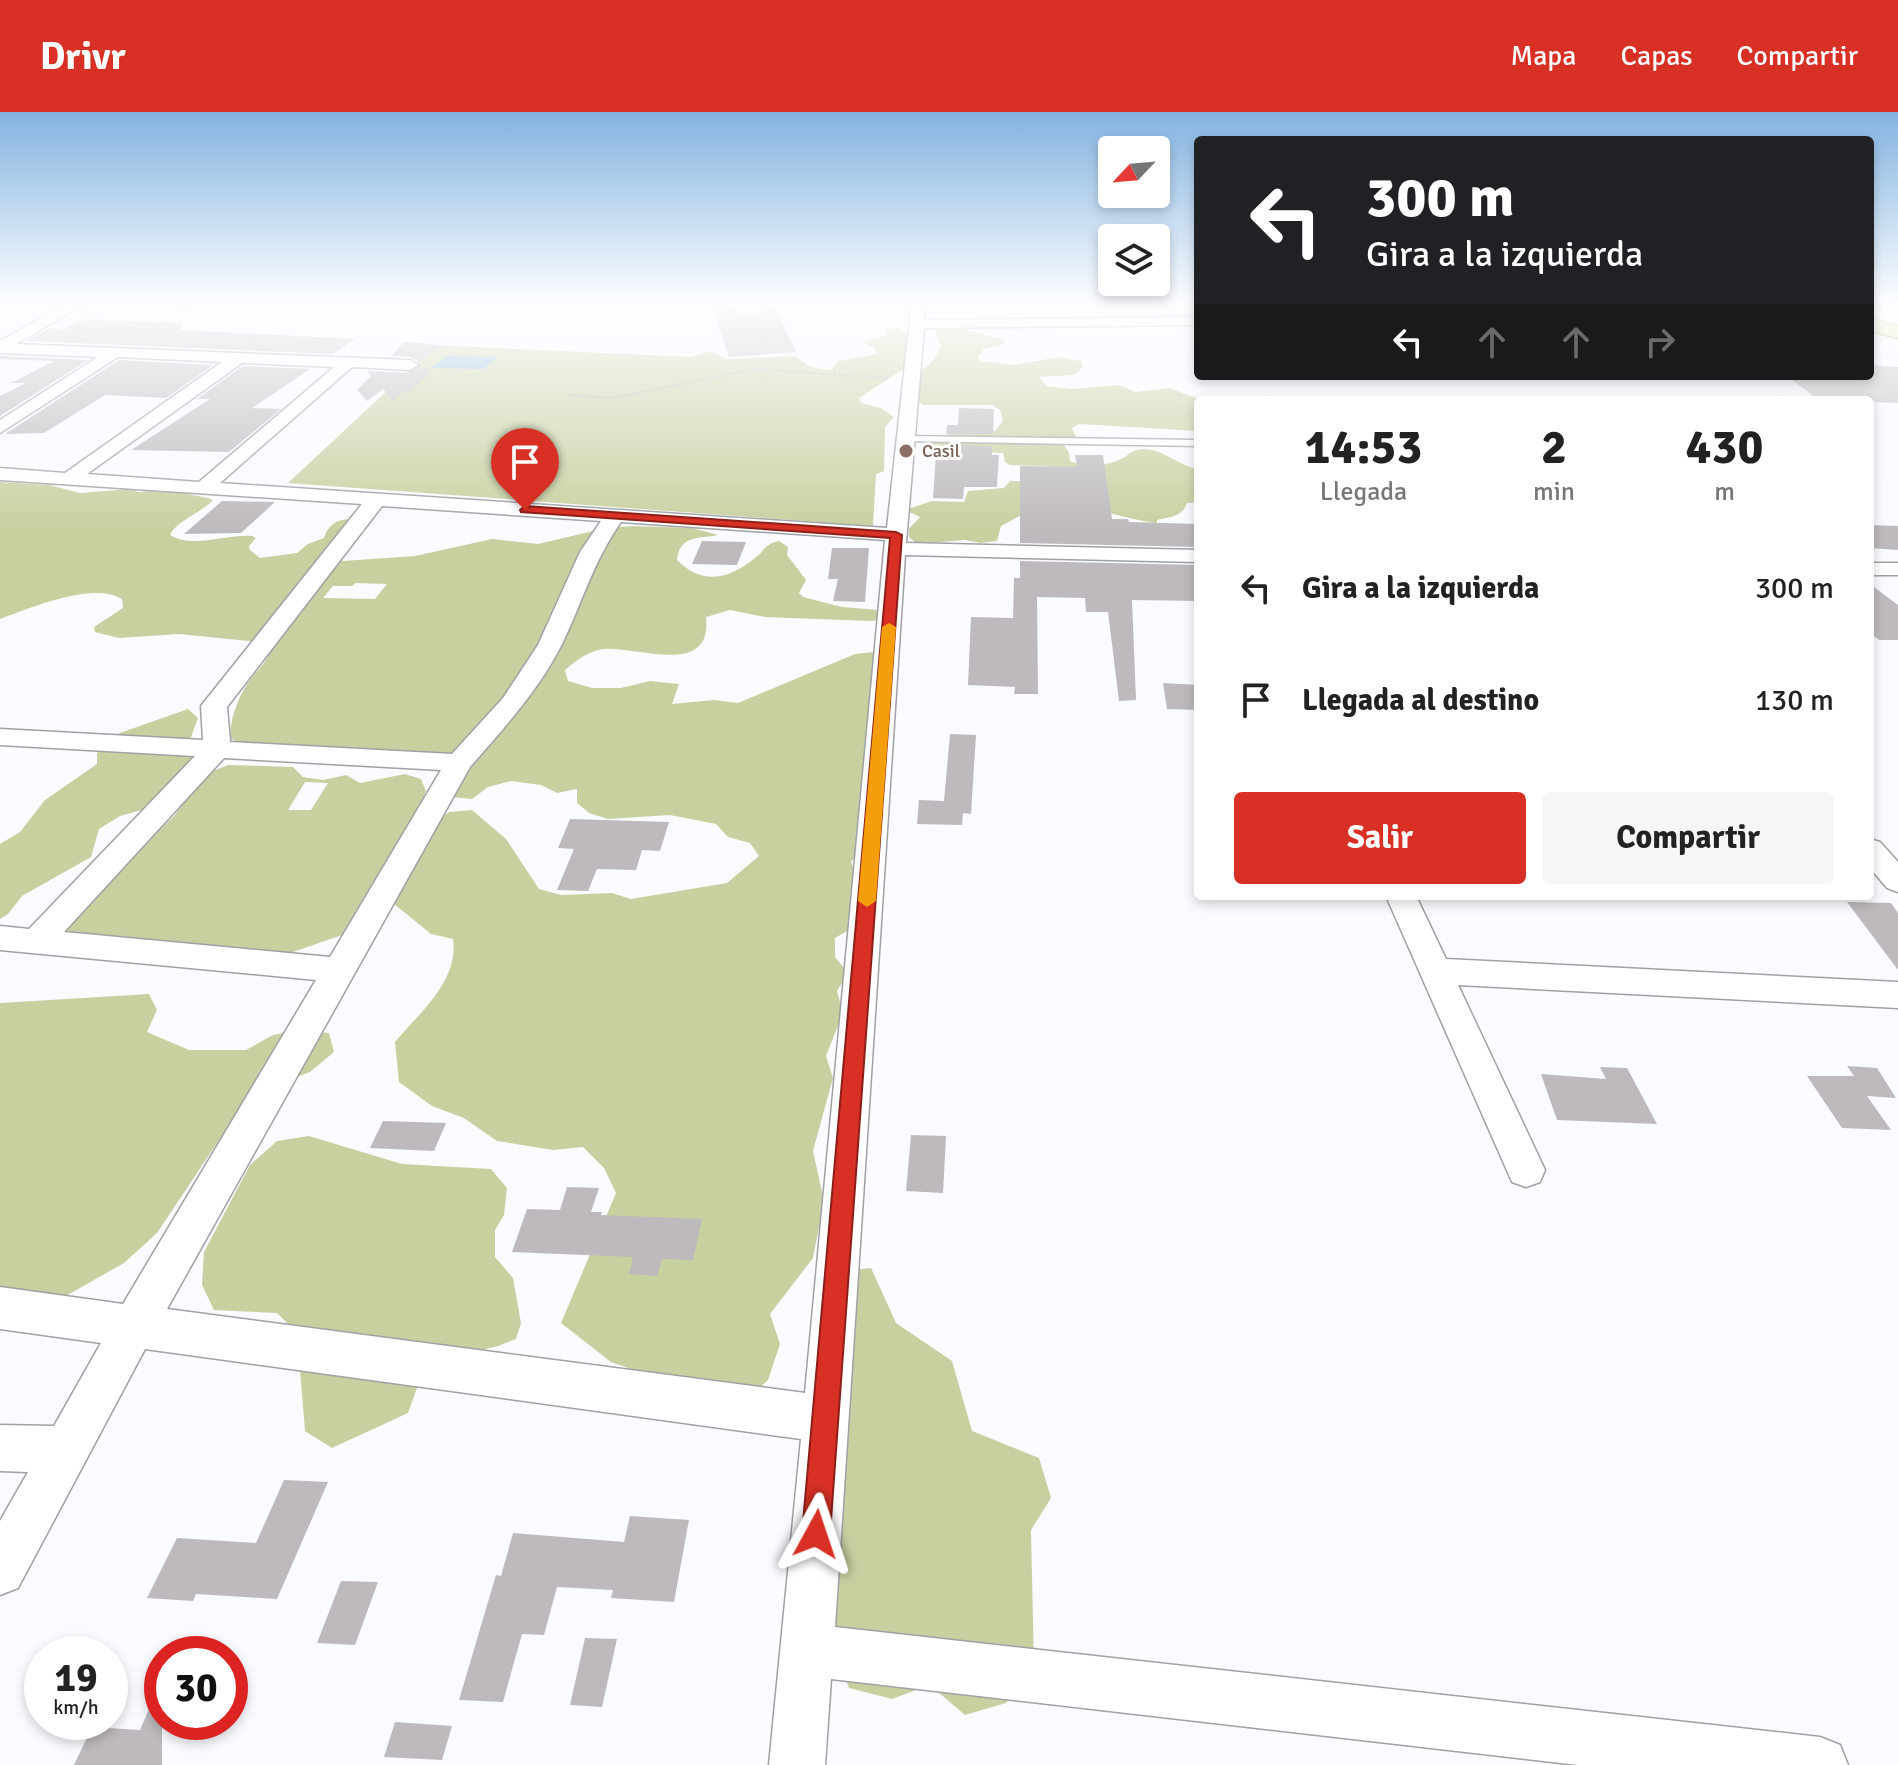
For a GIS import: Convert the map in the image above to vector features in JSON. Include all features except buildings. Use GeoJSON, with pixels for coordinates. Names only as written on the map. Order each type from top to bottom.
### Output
{"type":"FeatureCollection","features":[{"type":"Feature","properties":{"kind":"street"},"geometry":{"type":"LineString","coordinates":[[0,428],[77,377]]}},
{"type":"Feature","properties":{"kind":"street"},"geometry":{"type":"LineString","coordinates":[[68,479],[211,377]]}},
{"type":"Feature","properties":{"kind":"street"},"geometry":{"type":"LineString","coordinates":[[203,488],[332,377]]}},
{"type":"Feature","properties":{"kind":"street"},"geometry":{"type":"LineString","coordinates":[[797,1765],[910,379]]}},
{"type":"Feature","properties":{"kind":"street"},"geometry":{"type":"LineString","coordinates":[[0,474],[615,516],[896,542],[1194,556]]}},
{"type":"Feature","properties":{"kind":"street"},"geometry":{"type":"LineString","coordinates":[[38,940],[217,749],[214,706],[376,500]]}},
{"type":"Feature","properties":{"kind":"street"},"geometry":{"type":"LineString","coordinates":[[0,1570],[134,1326],[459,763],[512,703],[550,645],[590,552],[615,516]]}},
{"type":"Feature","properties":{"kind":"street"},"geometry":{"type":"LineString","coordinates":[[1874,569],[1898,569]]}},
{"type":"Feature","properties":{"kind":"street"},"geometry":{"type":"LineString","coordinates":[[0,737],[459,763]]}},
{"type":"Feature","properties":{"kind":"street"},"geometry":{"type":"LineString","coordinates":[[1874,854],[1898,881]]}},
{"type":"Feature","properties":{"kind":"street"},"geometry":{"type":"LineString","coordinates":[[1403,900],[1526,1170]]}},
{"type":"Feature","properties":{"kind":"street"},"geometry":{"type":"LineString","coordinates":[[0,938],[339,970]]}},
{"type":"Feature","properties":{"kind":"street"},"geometry":{"type":"LineString","coordinates":[[1435,971],[1898,995]]}},
{"type":"Feature","properties":{"kind":"street"},"geometry":{"type":"LineString","coordinates":[[0,1308],[825,1419]]}},
{"type":"Feature","properties":{"kind":"street"},"geometry":{"type":"LineString","coordinates":[[0,1448],[66,1449]]}},
{"type":"Feature","properties":{"kind":"street"},"geometry":{"type":"LineString","coordinates":[[807,1650],[1820,1765]]}},
{"type":"Feature","properties":{"kind":"lane"},"geometry":{"type":"LineString","coordinates":[[905,439],[1194,443]]}},
{"type":"Feature","properties":{"kind":"path"},"geometry":{"type":"LineString","coordinates":[[569,395],[612,398],[715,377]]}},
{"type":"Feature","properties":{"kind":"path"},"geometry":{"type":"LineString","coordinates":[[881,377],[910,379]]}},
{"type":"Feature","properties":{"kind":"green space"},"geometry":{"type":"Polygon","coordinates":[[[402,377],[891,377],[859,398],[861,403],[881,408],[894,417],[885,427],[884,471],[876,474],[873,526],[288,483],[402,377]]]}},
{"type":"Feature","properties":{"kind":"green space"},"geometry":{"type":"Polygon","coordinates":[[[911,377],[1039,377],[1046,386],[1071,389],[1118,385],[1136,392],[1170,388],[1194,397],[1194,431],[1079,424],[1072,428],[1078,441],[1064,445],[1070,461],[1076,463],[1102,465],[1140,449],[1158,452],[1194,468],[1194,502],[1187,503],[1179,514],[1157,520],[1157,523],[1144,521],[1095,508],[1048,466],[1010,465],[1005,462],[1003,453],[925,449],[922,447],[929,442],[947,435],[995,431],[1003,421],[1000,410],[992,405],[924,405],[916,401],[917,396],[901,389],[901,384],[911,377]]]}},
{"type":"Feature","properties":{"kind":"green space"},"geometry":{"type":"Polygon","coordinates":[[[1010,481],[1019,481],[1040,505],[1001,526],[997,541],[917,544],[909,537],[909,529],[920,517],[905,510],[932,501],[964,502],[968,491],[1004,488],[1010,481]]]}},
{"type":"Feature","properties":{"kind":"green space"},"geometry":{"type":"Polygon","coordinates":[[[0,482],[49,485],[80,493],[167,490],[208,498],[213,500],[178,525],[170,535],[189,541],[252,536],[256,538],[249,546],[250,550],[260,558],[297,553],[308,544],[324,538],[331,526],[345,519],[350,519],[326,547],[322,557],[343,561],[415,556],[492,539],[538,544],[606,528],[692,528],[718,535],[691,540],[682,546],[677,560],[696,573],[715,577],[725,575],[779,541],[788,547],[787,555],[806,580],[799,593],[803,597],[842,607],[878,610],[879,620],[870,621],[765,617],[730,610],[706,617],[705,636],[698,647],[685,653],[670,655],[604,649],[578,659],[565,670],[568,681],[592,688],[621,688],[650,681],[679,684],[672,704],[714,700],[738,703],[855,654],[874,652],[894,669],[875,834],[851,862],[864,891],[856,926],[835,938],[835,957],[848,973],[837,991],[843,1013],[826,1056],[833,1078],[813,1151],[824,1201],[813,1258],[770,1314],[780,1344],[768,1380],[739,1407],[611,1362],[561,1323],[616,1193],[604,1168],[583,1147],[553,1150],[497,1141],[464,1118],[432,1106],[399,1082],[395,1042],[444,982],[450,969],[453,939],[431,934],[388,899],[430,825],[449,812],[472,810],[506,839],[539,889],[561,895],[612,893],[631,899],[727,883],[759,856],[750,843],[728,837],[716,824],[670,815],[608,819],[589,813],[577,803],[577,789],[557,793],[541,785],[511,781],[488,787],[472,799],[451,797],[444,792],[439,772],[415,762],[321,764],[243,744],[231,739],[233,716],[242,692],[265,662],[269,648],[258,642],[179,634],[119,638],[95,632],[94,627],[123,608],[122,599],[109,594],[61,598],[0,619],[0,482]],[[387,584],[333,586],[323,598],[375,599],[387,584]]]}},
{"type":"Feature","properties":{"kind":"green space"},"geometry":{"type":"Polygon","coordinates":[[[188,709],[198,718],[191,737],[200,756],[181,768],[164,795],[145,809],[120,816],[99,829],[91,857],[22,896],[0,919],[0,844],[20,832],[45,800],[97,764],[97,753],[117,734],[188,709]]]}},
{"type":"Feature","properties":{"kind":"green space"},"geometry":{"type":"Polygon","coordinates":[[[228,765],[293,767],[303,777],[323,780],[346,775],[360,783],[405,774],[421,779],[426,791],[408,836],[345,934],[258,960],[61,941],[62,925],[174,816],[206,774],[228,765]],[[305,782],[288,810],[311,810],[328,783],[305,782]]]}},
{"type":"Feature","properties":{"kind":"green space"},"geometry":{"type":"Polygon","coordinates":[[[149,994],[157,1010],[147,1032],[189,1050],[246,1050],[273,1035],[302,1030],[329,1033],[334,1052],[310,1072],[249,1095],[157,1233],[124,1263],[50,1305],[0,1303],[0,1003],[149,994]]]}},
{"type":"Feature","properties":{"kind":"green space"},"geometry":{"type":"Polygon","coordinates":[[[309,1136],[402,1164],[491,1169],[507,1188],[504,1215],[495,1230],[495,1257],[513,1278],[521,1323],[516,1339],[419,1365],[421,1377],[408,1413],[332,1448],[305,1431],[297,1333],[277,1313],[214,1310],[202,1285],[204,1252],[250,1165],[277,1141],[309,1136]]]}},
{"type":"Feature","properties":{"kind":"green space"},"geometry":{"type":"Polygon","coordinates":[[[871,1268],[896,1323],[952,1361],[972,1431],[1039,1458],[1051,1498],[1031,1530],[1034,1668],[1006,1703],[965,1715],[930,1685],[892,1699],[849,1688],[819,1611],[837,1272],[871,1268]]]}},
{"type":"Feature","properties":{"kind":"slow traffic"},"geometry":{"type":"LineString","coordinates":[[867,901],[889,627]]}},
{"type":"Feature","properties":{"kind":"place","name":"Casil"},"geometry":{"type":"Point","coordinates":[906,451]}},
{"type":"Feature","properties":{"kind":"route"},"geometry":{"type":"LineString","coordinates":[[525,510],[896,535],[816,1534]]}}]}
